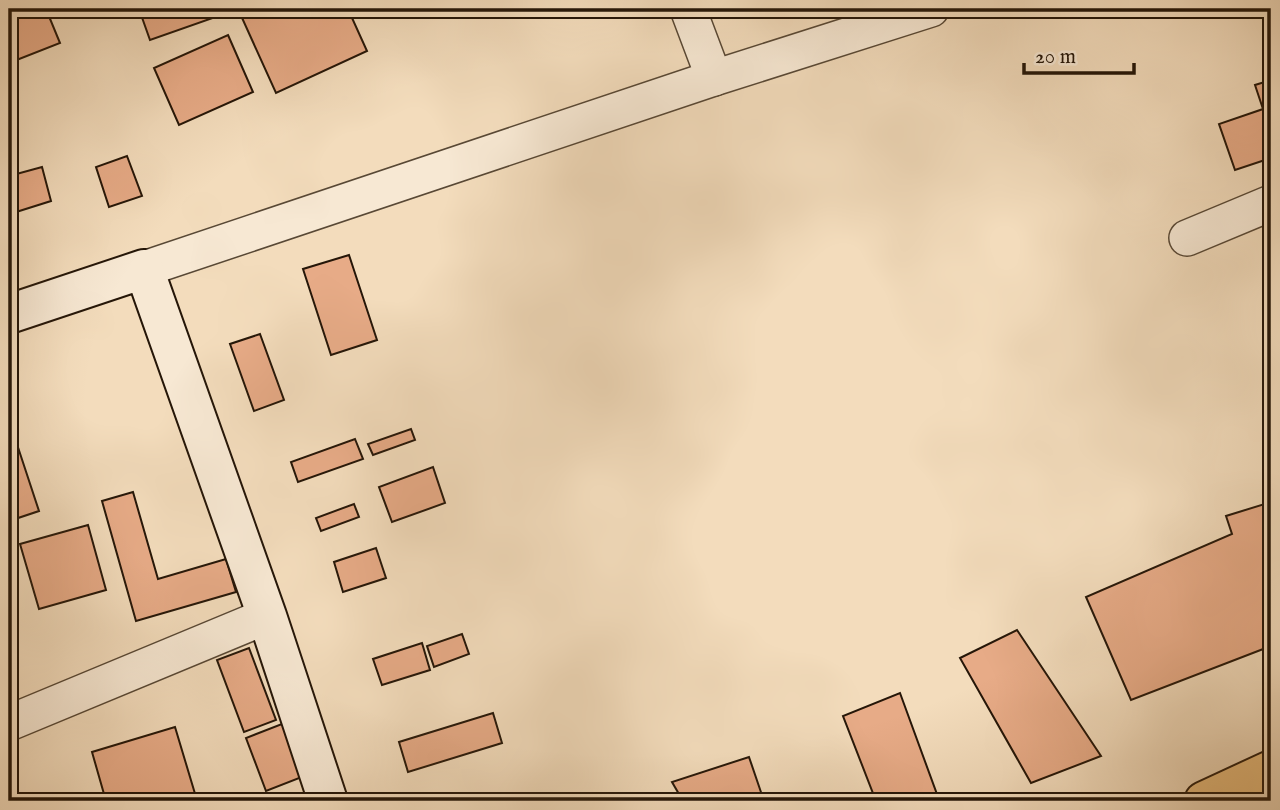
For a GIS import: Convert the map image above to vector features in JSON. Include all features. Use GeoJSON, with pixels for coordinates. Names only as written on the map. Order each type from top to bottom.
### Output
{"type":"FeatureCollection","features":[{"type":"Feature","properties":{"kind":"highway"},"geometry":{"type":"LineString","coordinates":[[1204,801],[1271,770]]}},
{"type":"Feature","properties":{"kind":"street"},"geometry":{"type":"LineString","coordinates":[[688,9],[714,78]]}},
{"type":"Feature","properties":{"kind":"street"},"geometry":{"type":"LineString","coordinates":[[9,314],[714,78],[931,9]]}},
{"type":"Feature","properties":{"kind":"street"},"geometry":{"type":"LineString","coordinates":[[1187,238],[1271,203]]}},
{"type":"Feature","properties":{"kind":"street"},"geometry":{"type":"LineString","coordinates":[[144,269],[267,616],[328,801]]}},
{"type":"Feature","properties":{"kind":"street"},"geometry":{"type":"LineString","coordinates":[[9,723],[267,616]]}},
{"type":"Feature","properties":{"kind":"building"},"geometry":{"type":"Polygon","coordinates":[[[9,9],[46,9],[60,43],[9,63],[9,9]]]}},
{"type":"Feature","properties":{"kind":"building"},"geometry":{"type":"Polygon","coordinates":[[[139,9],[225,9],[227,13],[150,40],[139,9]]]}},
{"type":"Feature","properties":{"kind":"building"},"geometry":{"type":"Polygon","coordinates":[[[238,9],[348,9],[367,51],[276,93],[238,9]]]}},
{"type":"Feature","properties":{"kind":"building"},"geometry":{"type":"Polygon","coordinates":[[[228,35],[253,92],[179,125],[154,68],[228,35]]]}},
{"type":"Feature","properties":{"kind":"building"},"geometry":{"type":"Polygon","coordinates":[[[1271,80],[1271,158],[1235,170],[1219,124],[1263,109],[1255,85],[1271,80]]]}},
{"type":"Feature","properties":{"kind":"building"},"geometry":{"type":"Polygon","coordinates":[[[127,156],[142,196],[109,207],[96,167],[127,156]]]}},
{"type":"Feature","properties":{"kind":"building"},"geometry":{"type":"Polygon","coordinates":[[[42,167],[51,201],[13,213],[9,205],[9,176],[42,167]]]}},
{"type":"Feature","properties":{"kind":"building"},"geometry":{"type":"Polygon","coordinates":[[[349,255],[377,340],[331,355],[303,269],[349,255]]]}},
{"type":"Feature","properties":{"kind":"building"},"geometry":{"type":"Polygon","coordinates":[[[260,334],[284,400],[254,411],[230,344],[260,334]]]}},
{"type":"Feature","properties":{"kind":"building"},"geometry":{"type":"Polygon","coordinates":[[[9,420],[39,511],[9,521],[9,420]]]}},
{"type":"Feature","properties":{"kind":"building"},"geometry":{"type":"Polygon","coordinates":[[[411,429],[415,440],[373,455],[368,444],[411,429]]]}},
{"type":"Feature","properties":{"kind":"building"},"geometry":{"type":"Polygon","coordinates":[[[355,439],[363,459],[298,482],[291,462],[355,439]]]}},
{"type":"Feature","properties":{"kind":"building"},"geometry":{"type":"Polygon","coordinates":[[[433,467],[445,503],[392,522],[379,487],[433,467]]]}},
{"type":"Feature","properties":{"kind":"building"},"geometry":{"type":"Polygon","coordinates":[[[133,492],[158,579],[226,559],[236,592],[136,621],[102,501],[133,492]]]}},
{"type":"Feature","properties":{"kind":"building"},"geometry":{"type":"Polygon","coordinates":[[[1271,502],[1271,544],[1268,545],[1271,554],[1271,646],[1131,700],[1086,597],[1232,534],[1226,516],[1271,502]]]}},
{"type":"Feature","properties":{"kind":"building"},"geometry":{"type":"Polygon","coordinates":[[[354,504],[359,517],[321,531],[316,518],[354,504]]]}},
{"type":"Feature","properties":{"kind":"building"},"geometry":{"type":"Polygon","coordinates":[[[88,525],[106,590],[39,609],[20,544],[88,525]]]}},
{"type":"Feature","properties":{"kind":"building"},"geometry":{"type":"Polygon","coordinates":[[[376,548],[386,578],[343,592],[334,562],[376,548]]]}},
{"type":"Feature","properties":{"kind":"building"},"geometry":{"type":"Polygon","coordinates":[[[1017,630],[1101,756],[1031,783],[960,658],[1017,630]]]}},
{"type":"Feature","properties":{"kind":"building"},"geometry":{"type":"Polygon","coordinates":[[[462,634],[469,654],[434,667],[427,646],[462,634]]]}},
{"type":"Feature","properties":{"kind":"building"},"geometry":{"type":"Polygon","coordinates":[[[422,643],[430,670],[382,685],[373,659],[422,643]]]}},
{"type":"Feature","properties":{"kind":"building"},"geometry":{"type":"Polygon","coordinates":[[[249,648],[276,720],[244,732],[217,660],[249,648]]]}},
{"type":"Feature","properties":{"kind":"building"},"geometry":{"type":"Polygon","coordinates":[[[900,693],[938,797],[928,801],[876,801],[843,716],[900,693]]]}},
{"type":"Feature","properties":{"kind":"building"},"geometry":{"type":"Polygon","coordinates":[[[493,713],[502,743],[408,772],[399,742],[493,713]]]}},
{"type":"Feature","properties":{"kind":"building"},"geometry":{"type":"Polygon","coordinates":[[[287,722],[307,775],[266,791],[246,738],[287,722]]]}},
{"type":"Feature","properties":{"kind":"building"},"geometry":{"type":"Polygon","coordinates":[[[175,727],[196,797],[181,801],[106,801],[92,752],[175,727]]]}},
{"type":"Feature","properties":{"kind":"building"},"geometry":{"type":"Polygon","coordinates":[[[749,757],[764,801],[683,801],[672,782],[749,757]]]}}]}
